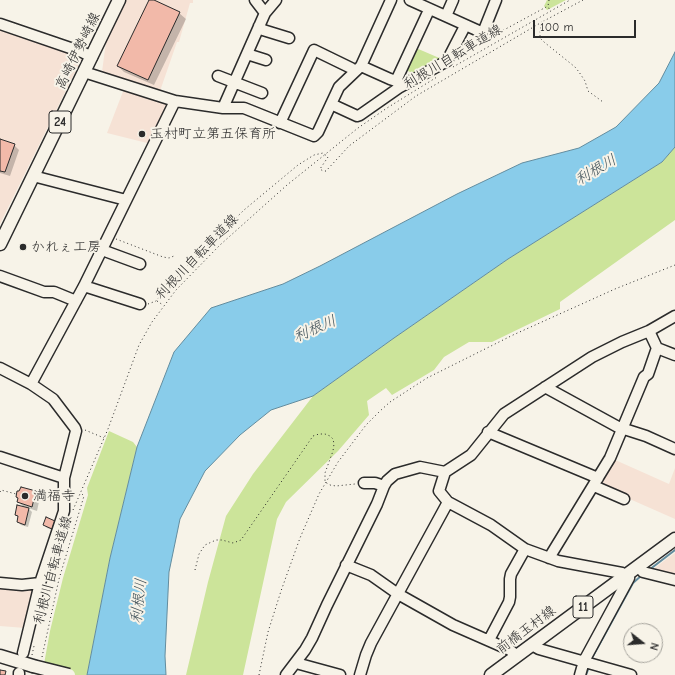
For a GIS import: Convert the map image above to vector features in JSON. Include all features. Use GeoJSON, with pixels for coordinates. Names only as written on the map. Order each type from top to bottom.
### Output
{"type":"FeatureCollection","features":[{"type":"Feature","properties":{"kind":"main road","name":"高崎伊勢崎線"},"geometry":{"type":"LineString","coordinates":[[0,244],[119,0]]}},
{"type":"Feature","properties":{"kind":"main road","name":"前橋玉村線"},"geometry":{"type":"LineString","coordinates":[[491,675],[675,539]]}},
{"type":"Feature","properties":{"kind":"main road"},"geometry":{"type":"LineString","coordinates":[[0,656],[32,659],[69,675]]}},
{"type":"Feature","properties":{"kind":"street"},"geometry":{"type":"LineString","coordinates":[[254,0],[265,13]]}},
{"type":"Feature","properties":{"kind":"street"},"geometry":{"type":"LineString","coordinates":[[223,108],[265,13],[276,0]]}},
{"type":"Feature","properties":{"kind":"street"},"geometry":{"type":"LineString","coordinates":[[84,72],[175,101],[223,108],[244,108],[314,136],[318,132],[339,86],[358,69],[391,0]]}},
{"type":"Feature","properties":{"kind":"street"},"geometry":{"type":"LineString","coordinates":[[410,0],[429,10],[481,32],[484,30],[496,0]]}},
{"type":"Feature","properties":{"kind":"street"},"geometry":{"type":"LineString","coordinates":[[446,16],[453,0]]}},
{"type":"Feature","properties":{"kind":"street"},"geometry":{"type":"LineString","coordinates":[[398,84],[429,10]]}},
{"type":"Feature","properties":{"kind":"street"},"geometry":{"type":"LineString","coordinates":[[0,24],[82,52],[92,57]]}},
{"type":"Feature","properties":{"kind":"street"},"geometry":{"type":"LineString","coordinates":[[259,26],[263,30],[289,38]]}},
{"type":"Feature","properties":{"kind":"street"},"geometry":{"type":"LineString","coordinates":[[331,104],[357,116],[398,84],[447,61],[465,26]]}},
{"type":"Feature","properties":{"kind":"street"},"geometry":{"type":"LineString","coordinates":[[280,123],[314,50],[351,68],[390,79],[398,84]]}},
{"type":"Feature","properties":{"kind":"street"},"geometry":{"type":"LineString","coordinates":[[248,54],[266,60]]}},
{"type":"Feature","properties":{"kind":"street"},"geometry":{"type":"LineString","coordinates":[[218,76],[262,93]]}},
{"type":"Feature","properties":{"kind":"street"},"geometry":{"type":"LineString","coordinates":[[31,384],[84,286],[175,101]]}},
{"type":"Feature","properties":{"kind":"street"},"geometry":{"type":"LineString","coordinates":[[33,176],[126,200]]}},
{"type":"Feature","properties":{"kind":"street"},"geometry":{"type":"LineString","coordinates":[[102,250],[140,264]]}},
{"type":"Feature","properties":{"kind":"street"},"geometry":{"type":"LineString","coordinates":[[0,276],[44,292],[54,292],[76,301]]}},
{"type":"Feature","properties":{"kind":"street"},"geometry":{"type":"LineString","coordinates":[[84,286],[140,304]]}},
{"type":"Feature","properties":{"kind":"street"},"geometry":{"type":"LineString","coordinates":[[580,675],[584,662],[629,578],[622,573],[550,558],[525,549],[491,525],[448,502],[439,491],[445,472],[471,455],[504,414],[592,357],[648,331],[675,316]]}},
{"type":"Feature","properties":{"kind":"street"},"geometry":{"type":"LineString","coordinates":[[648,331],[657,348],[675,355]]}},
{"type":"Feature","properties":{"kind":"street"},"geometry":{"type":"LineString","coordinates":[[550,558],[610,458],[624,429],[644,378],[648,374],[657,348]]}},
{"type":"Feature","properties":{"kind":"street"},"geometry":{"type":"LineString","coordinates":[[0,368],[31,384],[54,399],[75,428],[76,434],[64,478],[64,511],[40,583],[32,659]]}},
{"type":"Feature","properties":{"kind":"street"},"geometry":{"type":"LineString","coordinates":[[545,387],[624,429],[646,436],[675,449]]}},
{"type":"Feature","properties":{"kind":"street"},"geometry":{"type":"LineString","coordinates":[[488,432],[596,482],[624,499]]}},
{"type":"Feature","properties":{"kind":"street"},"geometry":{"type":"LineString","coordinates":[[0,459],[64,478]]}},
{"type":"Feature","properties":{"kind":"street"},"geometry":{"type":"LineString","coordinates":[[286,675],[296,663],[312,638],[346,565],[377,504],[384,486],[390,478],[395,474],[420,467],[445,472]]}},
{"type":"Feature","properties":{"kind":"street"},"geometry":{"type":"LineString","coordinates":[[364,482],[384,486]]}},
{"type":"Feature","properties":{"kind":"street"},"geometry":{"type":"LineString","coordinates":[[360,675],[366,655],[448,502]]}},
{"type":"Feature","properties":{"kind":"street"},"geometry":{"type":"LineString","coordinates":[[489,640],[509,602],[511,574],[525,549]]}},
{"type":"Feature","properties":{"kind":"street"},"geometry":{"type":"LineString","coordinates":[[346,565],[371,574],[398,594],[453,625],[514,652],[517,656]]}},
{"type":"Feature","properties":{"kind":"street"},"geometry":{"type":"LineString","coordinates":[[638,566],[643,572],[675,580]]}},
{"type":"Feature","properties":{"kind":"street"},"geometry":{"type":"LineString","coordinates":[[0,583],[22,585],[40,583]]}},
{"type":"Feature","properties":{"kind":"street"},"geometry":{"type":"LineString","coordinates":[[532,645],[539,649],[631,675]]}},
{"type":"Feature","properties":{"kind":"street"},"geometry":{"type":"LineString","coordinates":[[296,663],[340,675]]}},
{"type":"Feature","properties":{"kind":"path"},"geometry":{"type":"LineString","coordinates":[[549,0],[548,6],[550,11]]}},
{"type":"Feature","properties":{"kind":"path","name":"利根川自転車道線"},"geometry":{"type":"LineString","coordinates":[[454,67],[570,0]]}},
{"type":"Feature","properties":{"kind":"path"},"geometry":{"type":"LineString","coordinates":[[140,304],[149,304],[156,301],[182,271],[244,210],[314,154],[326,154],[328,157],[327,160],[320,169],[323,172],[326,171],[349,146],[416,96],[542,22],[583,0]]}},
{"type":"Feature","properties":{"kind":"path"},"geometry":{"type":"LineString","coordinates":[[481,32],[489,38],[548,6]]}},
{"type":"Feature","properties":{"kind":"path"},"geometry":{"type":"LineString","coordinates":[[542,22],[540,32],[541,40],[575,67],[585,81],[588,91],[603,102]]}},
{"type":"Feature","properties":{"kind":"path","name":"利根川自転車道線"},"geometry":{"type":"LineString","coordinates":[[32,659],[59,579],[84,496],[81,493],[105,438],[139,345],[145,332],[163,306],[189,276],[269,200],[358,128],[387,108],[441,75]]}},
{"type":"Feature","properties":{"kind":"path"},"geometry":{"type":"LineString","coordinates":[[109,236],[163,257],[169,258],[174,256]]}},
{"type":"Feature","properties":{"kind":"path"},"geometry":{"type":"LineString","coordinates":[[259,675],[268,632],[281,591],[300,538],[325,482],[366,425],[380,411],[390,402],[427,378],[565,311],[675,265]]}},
{"type":"Feature","properties":{"kind":"path"},"geometry":{"type":"LineString","coordinates":[[156,301],[163,306]]}},
{"type":"Feature","properties":{"kind":"path"},"geometry":{"type":"LineString","coordinates":[[75,428],[82,429],[105,438]]}},
{"type":"Feature","properties":{"kind":"path"},"geometry":{"type":"LineString","coordinates":[[195,570],[200,554],[205,545],[216,540],[233,543],[241,540],[313,436],[319,434],[330,436],[334,444],[325,473],[325,482]]}},
{"type":"Feature","properties":{"kind":"path"},"geometry":{"type":"LineString","coordinates":[[325,482],[336,486],[364,482]]}},
{"type":"Feature","properties":{"kind":"path"},"geometry":{"type":"LineString","coordinates":[[0,492],[1,490],[16,494]]}},
{"type":"Feature","properties":{"kind":"path"},"geometry":{"type":"LineString","coordinates":[[72,514],[81,493]]}},
{"type":"Feature","properties":{"kind":"path"},"geometry":{"type":"LineString","coordinates":[[32,659],[34,646]]}},
{"type":"Feature","properties":{"kind":"shaded area"},"geometry":{"type":"Polygon","coordinates":[[[126,0],[193,0],[193,3],[190,3],[179,42],[177,42],[160,91],[102,72],[106,42],[126,0]]]}},
{"type":"Feature","properties":{"kind":"shaded area"},"geometry":{"type":"Polygon","coordinates":[[[0,27],[35,38],[37,42],[78,55],[81,60],[0,224],[0,27]]]}},
{"type":"Feature","properties":{"kind":"shaded area"},"geometry":{"type":"Polygon","coordinates":[[[124,89],[170,105],[151,144],[107,133],[124,89]]]}},
{"type":"Feature","properties":{"kind":"shaded area"},"geometry":{"type":"Polygon","coordinates":[[[613,459],[669,484],[675,468],[675,519],[598,485],[613,459]]]}},
{"type":"Feature","properties":{"kind":"shaded area"},"geometry":{"type":"Polygon","coordinates":[[[675,553],[675,577],[652,570],[672,555],[675,553]]]}},
{"type":"Feature","properties":{"kind":"shaded area"},"geometry":{"type":"Polygon","coordinates":[[[0,585],[36,585],[25,628],[0,626],[0,585]]]}},
{"type":"Feature","properties":{"kind":"green space"},"geometry":{"type":"Polygon","coordinates":[[[547,0],[566,0],[547,10],[544,6],[547,0]]]}},
{"type":"Feature","properties":{"kind":"green space"},"geometry":{"type":"Polygon","coordinates":[[[416,48],[444,60],[406,81],[410,72],[406,70],[416,48]]]}},
{"type":"Feature","properties":{"kind":"green space"},"geometry":{"type":"Polygon","coordinates":[[[675,147],[675,220],[560,302],[560,309],[492,342],[469,342],[444,357],[434,370],[392,395],[386,388],[367,401],[369,415],[338,451],[286,502],[277,519],[243,675],[186,675],[208,582],[226,516],[253,474],[313,396],[508,259],[662,162],[675,147]]]}},
{"type":"Feature","properties":{"kind":"green space"},"geometry":{"type":"Polygon","coordinates":[[[109,431],[133,442],[137,447],[110,558],[87,675],[42,675],[50,631],[63,578],[88,495],[87,488],[109,431]]]}},
{"type":"Feature","properties":{"kind":"water","name":"利根川"},"geometry":{"type":"Polygon","coordinates":[[[675,52],[675,147],[662,162],[508,259],[313,396],[271,410],[240,435],[205,471],[180,519],[169,572],[165,656],[166,675],[87,675],[110,558],[137,447],[174,352],[211,308],[283,284],[457,194],[522,163],[579,148],[616,127],[659,83],[675,52]]]}},
{"type":"Feature","properties":{"kind":"building"},"geometry":{"type":"Polygon","coordinates":[[[149,0],[154,0],[180,12],[148,80],[117,66],[149,0]]]}},
{"type":"Feature","properties":{"kind":"building"},"geometry":{"type":"Polygon","coordinates":[[[0,139],[15,144],[5,172],[0,171],[0,139]]]}},
{"type":"Feature","properties":{"kind":"building"},"geometry":{"type":"Polygon","coordinates":[[[21,487],[36,491],[32,507],[17,502],[17,491],[19,491],[21,487]]]}},
{"type":"Feature","properties":{"kind":"building"},"geometry":{"type":"Polygon","coordinates":[[[17,505],[29,508],[25,525],[17,522],[18,516],[15,515],[17,505]]]}},
{"type":"Feature","properties":{"kind":"building"},"geometry":{"type":"Polygon","coordinates":[[[46,517],[55,521],[52,529],[43,525],[46,517]]]}},
{"type":"Feature","properties":{"kind":"building"},"geometry":{"type":"Polygon","coordinates":[[[0,670],[6,671],[5,675],[0,675],[0,670]]]}},
{"type":"Feature","properties":{"kind":"waterway"},"geometry":{"type":"LineString","coordinates":[[649,570],[675,550]]}},
{"type":"Feature","properties":{"kind":"waterway"},"geometry":{"type":"LineString","coordinates":[[592,658],[633,583],[642,575]]}},
{"type":"Feature","properties":{"kind":"waterway"},"geometry":{"type":"LineString","coordinates":[[586,675],[589,667]]}},
{"type":"Feature","properties":{"kind":"place","name":"玉村町立第五保育所"},"geometry":{"type":"Point","coordinates":[142,134]}},
{"type":"Feature","properties":{"kind":"place","name":"かれぇ工房"},"geometry":{"type":"Point","coordinates":[23,247]}},
{"type":"Feature","properties":{"kind":"place","name":"満福寺"},"geometry":{"type":"Point","coordinates":[25,496]}}]}
